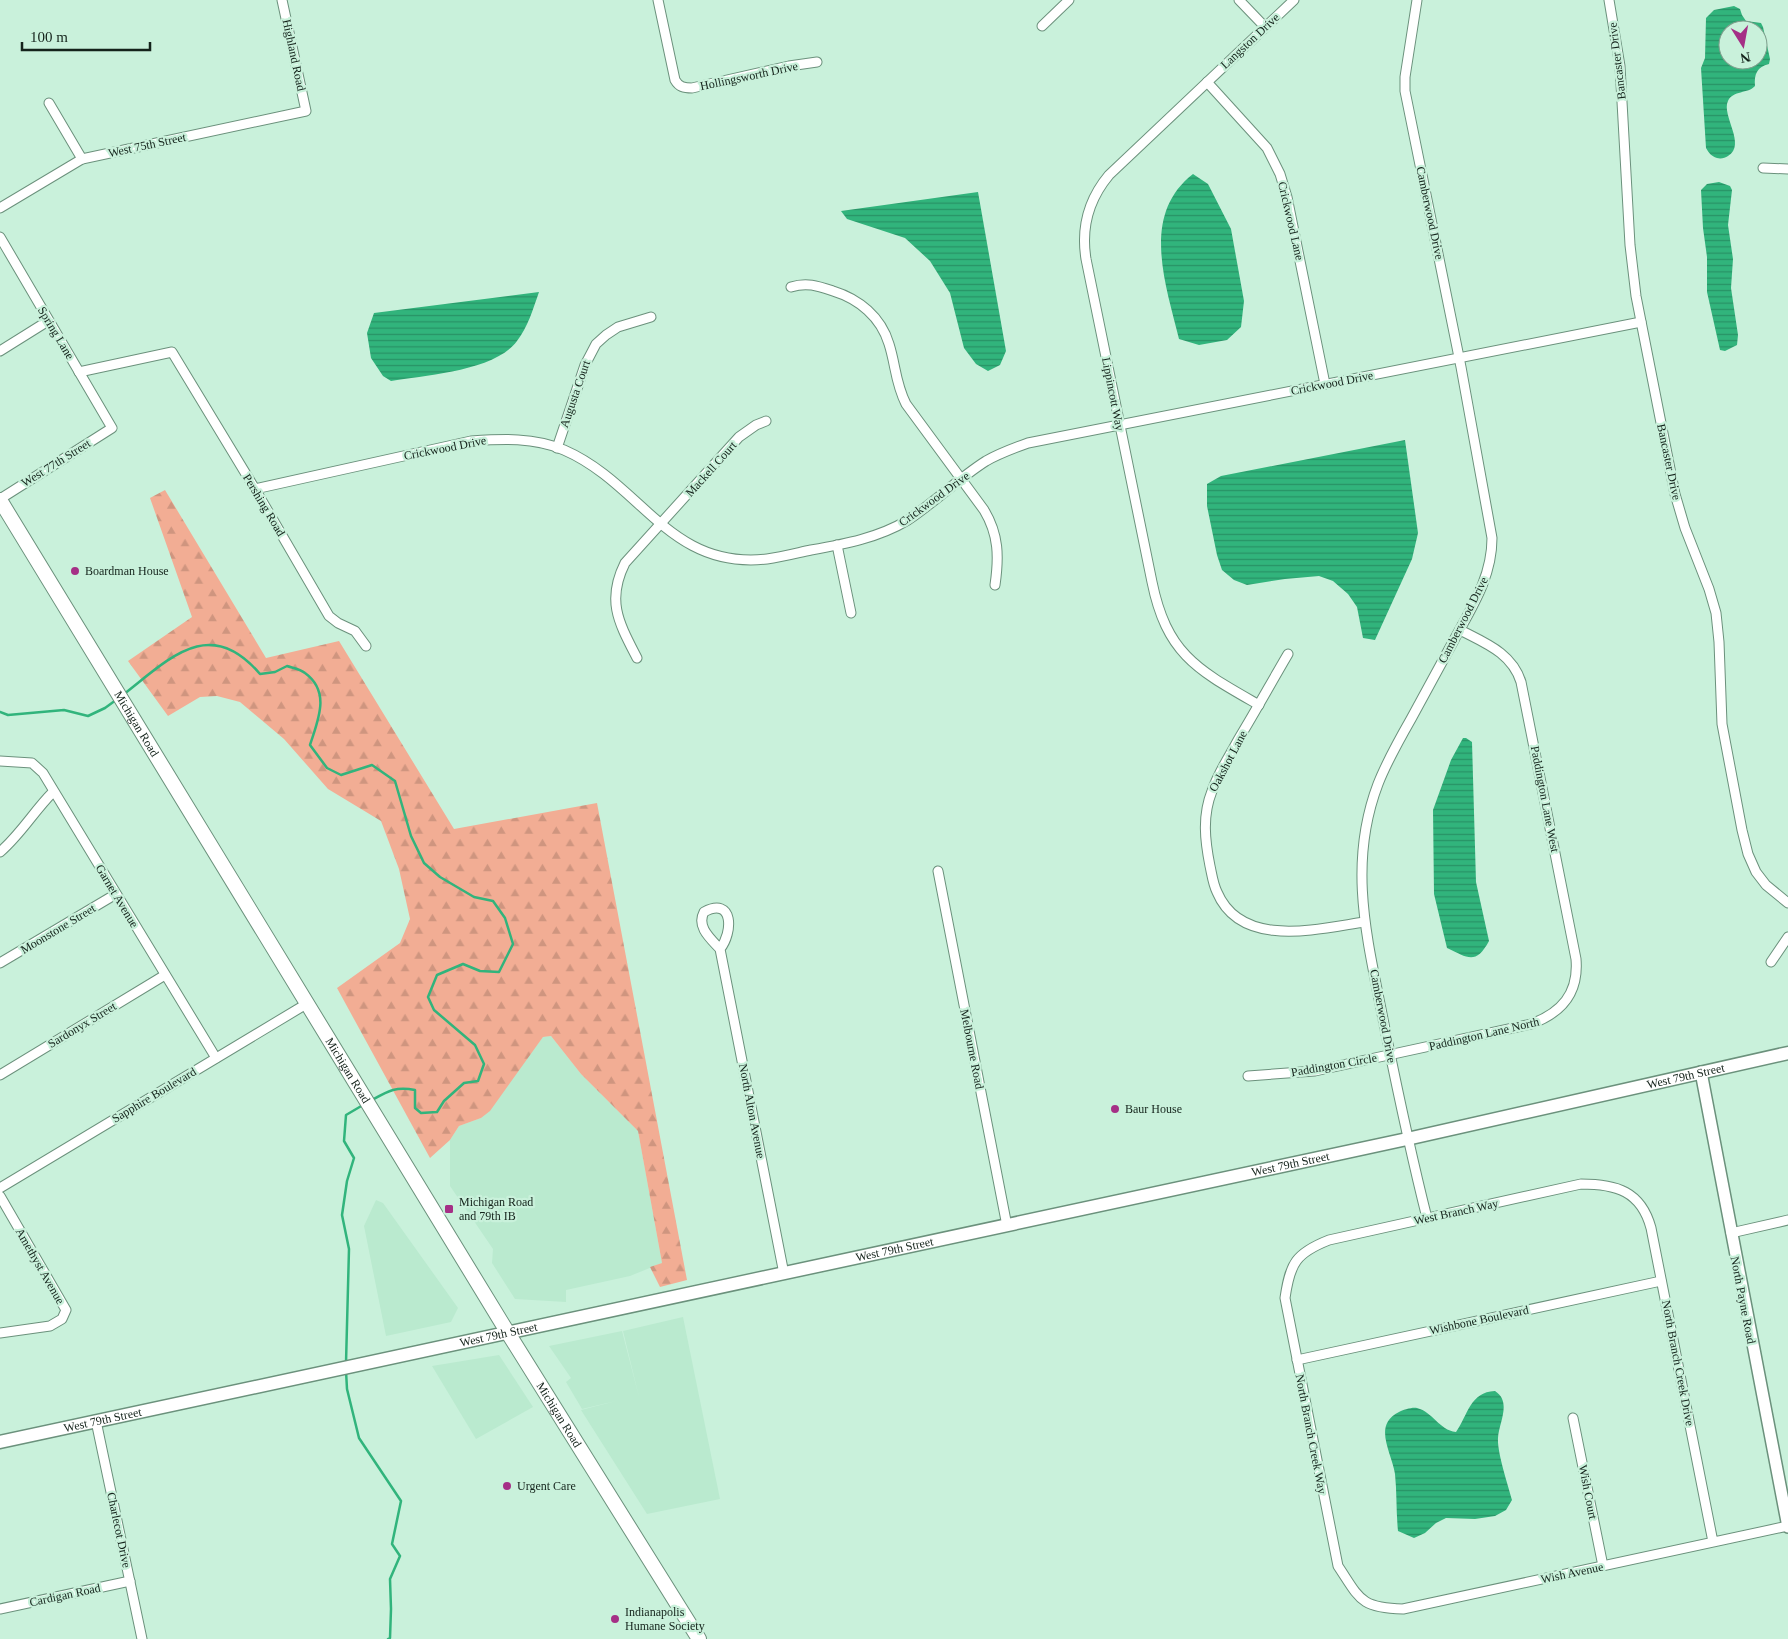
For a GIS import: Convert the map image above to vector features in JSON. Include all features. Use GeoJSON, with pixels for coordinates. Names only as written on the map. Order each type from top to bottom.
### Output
{"type":"FeatureCollection","features":[{"type":"Feature","properties":{"kind":"main road","name":"Michigan Road"},"geometry":{"type":"LineString","coordinates":[[0,499],[508,1333],[699,1639]]}},
{"type":"Feature","properties":{"kind":"main road","name":"West 79th Street"},"geometry":{"type":"LineString","coordinates":[[0,1442],[1407,1139],[1788,1053]]}},
{"type":"Feature","properties":{"kind":"street","name":"Highland Road"},"geometry":{"type":"LineString","coordinates":[[282,0],[306,111]]}},
{"type":"Feature","properties":{"kind":"street","name":"Hollingsworth Drive"},"geometry":{"type":"LineString","coordinates":[[658,0],[675,80],[684,88],[692,88],[789,66],[817,62]]}},
{"type":"Feature","properties":{"kind":"street"},"geometry":{"type":"LineString","coordinates":[[1042,26],[1069,0]]}},
{"type":"Feature","properties":{"kind":"street"},"geometry":{"type":"LineString","coordinates":[[1239,0],[1265,27]]}},
{"type":"Feature","properties":{"kind":"street","name":"Langston Drive"},"geometry":{"type":"LineString","coordinates":[[1207,82],[1294,0]]}},
{"type":"Feature","properties":{"kind":"street","name":"Camberwood Drive"},"geometry":{"type":"LineString","coordinates":[[1417,0],[1405,77],[1405,91],[1459,358],[1492,538],[1491,558],[1484,582],[1460,630],[1395,748],[1378,784],[1368,817],[1362,860],[1364,922],[1407,1139],[1427,1218]]}},
{"type":"Feature","properties":{"kind":"street","name":"Bancaster Drive"},"geometry":{"type":"LineString","coordinates":[[1609,0],[1620,66],[1631,255],[1641,322],[1679,509],[1716,613],[1722,724],[1745,846],[1761,879],[1788,903]]}},
{"type":"Feature","properties":{"kind":"street","name":"Crickwood Lane"},"geometry":{"type":"LineString","coordinates":[[1207,82],[1267,148],[1280,174],[1287,197],[1325,384]]}},
{"type":"Feature","properties":{"kind":"street","name":"Lippincott Way"},"geometry":{"type":"LineString","coordinates":[[1207,82],[1109,175],[1098,190],[1086,220],[1085,251],[1155,600],[1165,626],[1179,649],[1211,678],[1258,705]]}},
{"type":"Feature","properties":{"kind":"street"},"geometry":{"type":"LineString","coordinates":[[49,103],[82,158]]}},
{"type":"Feature","properties":{"kind":"street","name":"West 75th Street"},"geometry":{"type":"LineString","coordinates":[[0,208],[82,158],[306,111]]}},
{"type":"Feature","properties":{"kind":"street"},"geometry":{"type":"LineString","coordinates":[[1763,168],[1788,169]]}},
{"type":"Feature","properties":{"kind":"street","name":"Spring Lane"},"geometry":{"type":"LineString","coordinates":[[0,237],[112,428]]}},
{"type":"Feature","properties":{"kind":"street"},"geometry":{"type":"LineString","coordinates":[[792,288],[806,284],[819,286],[847,296],[870,311],[882,326],[891,350],[897,384],[906,404],[984,510],[994,529],[998,555],[995,586]]}},
{"type":"Feature","properties":{"kind":"street","name":"Augusta Court"},"geometry":{"type":"LineString","coordinates":[[557,448],[584,365],[596,344],[618,327],[651,317]]}},
{"type":"Feature","properties":{"kind":"street"},"geometry":{"type":"LineString","coordinates":[[0,351],[48,321]]}},
{"type":"Feature","properties":{"kind":"street","name":"Crickwood Drive"},"geometry":{"type":"LineString","coordinates":[[255,489],[471,441],[514,440],[539,443],[575,455],[608,476],[681,540],[705,552],[743,560],[766,559],[870,538],[891,529],[910,518],[985,462],[1028,443],[1641,322]]}},
{"type":"Feature","properties":{"kind":"street","name":"Pershing Road"},"geometry":{"type":"LineString","coordinates":[[78,372],[172,352],[329,616],[338,623],[355,631],[366,646]]}},
{"type":"Feature","properties":{"kind":"street","name":"Mackell Court"},"geometry":{"type":"LineString","coordinates":[[637,658],[619,623],[615,606],[619,576],[625,563],[738,437],[766,421]]}},
{"type":"Feature","properties":{"kind":"street","name":"West 77th Street"},"geometry":{"type":"LineString","coordinates":[[0,499],[112,428]]}},
{"type":"Feature","properties":{"kind":"street"},"geometry":{"type":"LineString","coordinates":[[837,545],[851,614]]}},
{"type":"Feature","properties":{"kind":"street","name":"Paddington Lane West"},"geometry":{"type":"LineString","coordinates":[[1460,630],[1501,652],[1512,664],[1521,682],[1576,960],[1576,979],[1569,997]]}},
{"type":"Feature","properties":{"kind":"street","name":"Oakshot Lane"},"geometry":{"type":"LineString","coordinates":[[1288,654],[1221,770],[1211,792],[1205,823],[1213,882],[1217,893],[1226,907],[1238,918],[1272,930],[1305,931],[1364,922]]}},
{"type":"Feature","properties":{"kind":"street","name":"Garnet Avenue"},"geometry":{"type":"LineString","coordinates":[[0,761],[32,763],[43,773],[216,1058]]}},
{"type":"Feature","properties":{"kind":"street"},"geometry":{"type":"LineString","coordinates":[[0,852],[19,834],[40,805],[53,792]]}},
{"type":"Feature","properties":{"kind":"street","name":"Melbourne Road"},"geometry":{"type":"LineString","coordinates":[[938,871],[1007,1226]]}},
{"type":"Feature","properties":{"kind":"street","name":"Moonstone Street"},"geometry":{"type":"LineString","coordinates":[[0,963],[116,894]]}},
{"type":"Feature","properties":{"kind":"street"},"geometry":{"type":"LineString","coordinates":[[1771,962],[1788,937]]}},
{"type":"Feature","properties":{"kind":"street","name":"North Alton Avenue"},"geometry":{"type":"LineString","coordinates":[[720,949],[784,1274]]}},
{"type":"Feature","properties":{"kind":"street","name":"Sardonyx Street"},"geometry":{"type":"LineString","coordinates":[[0,1075],[165,975]]}},
{"type":"Feature","properties":{"kind":"street","name":"Paddington Lane North"},"geometry":{"type":"LineString","coordinates":[[1390,1055],[1531,1024],[1552,1014],[1569,997]]}},
{"type":"Feature","properties":{"kind":"street","name":"Sapphire Boulevard"},"geometry":{"type":"LineString","coordinates":[[0,1188],[308,1003]]}},
{"type":"Feature","properties":{"kind":"street","name":"Paddington Circle"},"geometry":{"type":"LineString","coordinates":[[1248,1076],[1315,1071],[1390,1055]]}},
{"type":"Feature","properties":{"kind":"street","name":"North Payne Road"},"geometry":{"type":"LineString","coordinates":[[1701,1072],[1788,1527]]}},
{"type":"Feature","properties":{"kind":"street","name":"West Branch Way"},"geometry":{"type":"LineString","coordinates":[[1293,1265],[1309,1249],[1329,1240],[1580,1184],[1605,1184],[1626,1192]]}},
{"type":"Feature","properties":{"kind":"street","name":"North Branch Creek Drive"},"geometry":{"type":"LineString","coordinates":[[1626,1192],[1642,1207],[1649,1222],[1713,1542]]}},
{"type":"Feature","properties":{"kind":"street","name":"Amethyst Avenue"},"geometry":{"type":"LineString","coordinates":[[0,1196],[66,1310],[62,1320],[50,1326],[0,1333]]}},
{"type":"Feature","properties":{"kind":"street"},"geometry":{"type":"LineString","coordinates":[[1731,1233],[1788,1220]]}},
{"type":"Feature","properties":{"kind":"street","name":"North Branch Creek Way"},"geometry":{"type":"LineString","coordinates":[[1293,1265],[1288,1275],[1285,1298],[1297,1360],[1338,1566],[1359,1598]]}},
{"type":"Feature","properties":{"kind":"street","name":"Wishbone Boulevard"},"geometry":{"type":"LineString","coordinates":[[1297,1360],[1661,1281]]}},
{"type":"Feature","properties":{"kind":"street","name":"Wish Court"},"geometry":{"type":"LineString","coordinates":[[1573,1418],[1603,1566]]}},
{"type":"Feature","properties":{"kind":"street","name":"Charlecot Drive"},"geometry":{"type":"LineString","coordinates":[[96,1421],[142,1639]]}},
{"type":"Feature","properties":{"kind":"street","name":"Wish Avenue"},"geometry":{"type":"LineString","coordinates":[[1359,1598],[1380,1608],[1403,1609],[1788,1527]]}},
{"type":"Feature","properties":{"kind":"street","name":"Cardigan Road"},"geometry":{"type":"LineString","coordinates":[[0,1609],[130,1581]]}},
{"type":"Feature","properties":{"kind":"shaded area"},"geometry":{"type":"Polygon","coordinates":[[[1734,6],[1740,9],[1745,20],[1718,20],[1718,70],[1758,70],[1755,78],[1755,86],[1733,95],[1728,101],[1728,114],[1735,137],[1735,145],[1733,151],[1724,158],[1713,156],[1706,148],[1701,68],[1705,58],[1706,18],[1714,10],[1734,6]]]}},
{"type":"Feature","properties":{"kind":"shaded area"},"geometry":{"type":"Polygon","coordinates":[[[1768,50],[1770,59],[1768,64],[1768,50]]]}},
{"type":"Feature","properties":{"kind":"shaded area"},"geometry":{"type":"Polygon","coordinates":[[[1193,174],[1208,184],[1231,229],[1244,301],[1241,327],[1227,340],[1199,345],[1179,339],[1168,296],[1161,252],[1162,230],[1167,209],[1177,191],[1193,174]]]}},
{"type":"Feature","properties":{"kind":"shaded area"},"geometry":{"type":"Polygon","coordinates":[[[1719,182],[1730,186],[1732,190],[1728,225],[1733,259],[1731,288],[1738,335],[1737,345],[1725,351],[1720,350],[1707,292],[1707,257],[1701,190],[1707,184],[1719,182]]]}},
{"type":"Feature","properties":{"kind":"shaded area"},"geometry":{"type":"Polygon","coordinates":[[[978,192],[1006,351],[1000,365],[988,371],[976,364],[964,348],[950,293],[930,261],[905,238],[847,219],[841,211],[978,192]]]}},
{"type":"Feature","properties":{"kind":"shaded area"},"geometry":{"type":"Polygon","coordinates":[[[539,292],[530,318],[521,336],[507,351],[493,359],[459,370],[391,381],[383,376],[371,358],[367,333],[374,313],[539,292]]]}},
{"type":"Feature","properties":{"kind":"shaded area"},"geometry":{"type":"Polygon","coordinates":[[[1405,440],[1418,533],[1412,559],[1375,640],[1363,638],[1357,607],[1348,594],[1333,581],[1319,576],[1247,585],[1234,580],[1222,570],[1207,506],[1207,484],[1221,476],[1405,440]]]}},
{"type":"Feature","properties":{"kind":"shaded area"},"geometry":{"type":"Polygon","coordinates":[[[1463,738],[1472,742],[1476,882],[1489,941],[1480,954],[1471,957],[1466,957],[1447,948],[1434,894],[1433,810],[1451,760],[1463,738]]]}},
{"type":"Feature","properties":{"kind":"shaded area"},"geometry":{"type":"Polygon","coordinates":[[[551,1036],[581,1074],[638,1131],[662,1263],[630,1276],[566,1290],[566,1302],[515,1299],[492,1263],[493,1249],[450,1186],[450,1140],[459,1126],[481,1118],[543,1037],[551,1036]]]}},
{"type":"Feature","properties":{"kind":"shaded area"},"geometry":{"type":"Polygon","coordinates":[[[376,1200],[383,1203],[458,1308],[451,1322],[386,1336],[364,1226],[376,1200]]]}},
{"type":"Feature","properties":{"kind":"shaded area"},"geometry":{"type":"Polygon","coordinates":[[[683,1317],[720,1499],[647,1514],[581,1410],[616,1401],[582,1409],[566,1382],[571,1378],[549,1346],[622,1331],[639,1397],[623,1331],[683,1317]]]}},
{"type":"Feature","properties":{"kind":"shaded area"},"geometry":{"type":"Polygon","coordinates":[[[499,1355],[533,1407],[476,1439],[432,1366],[499,1355]]]}},
{"type":"Feature","properties":{"kind":"shaded area"},"geometry":{"type":"Polygon","coordinates":[[[1495,1391],[1503,1401],[1504,1406],[1498,1444],[1512,1500],[1506,1510],[1495,1516],[1475,1519],[1446,1518],[1436,1523],[1425,1533],[1414,1538],[1398,1531],[1395,1474],[1385,1432],[1391,1418],[1403,1410],[1417,1408],[1423,1410],[1445,1428],[1456,1432],[1475,1400],[1480,1395],[1495,1391]]]}},
{"type":"Feature","properties":{"kind":"green space"},"geometry":{"type":"Polygon","coordinates":[[[165,490],[266,658],[339,641],[454,829],[597,803],[687,1280],[660,1287],[650,1267],[662,1263],[638,1131],[581,1074],[551,1036],[543,1037],[490,1111],[481,1118],[459,1126],[450,1140],[430,1158],[337,988],[400,943],[410,919],[399,869],[381,821],[328,789],[284,739],[240,702],[217,696],[200,697],[168,716],[128,661],[192,617],[150,498],[165,490]]]}},
{"type":"Feature","properties":{"kind":"waterway"},"geometry":{"type":"LineString","coordinates":[[124,694],[174,656],[190,648],[207,645],[224,647],[242,656],[260,674],[275,672],[287,666],[303,672],[313,681],[318,689],[320,698],[319,716],[310,745],[327,768],[341,775],[372,765],[395,781],[411,836],[424,863],[440,877],[474,897],[493,901],[505,918],[513,944],[499,972],[480,971],[463,964],[437,975],[428,997],[434,1010],[475,1045],[484,1064],[478,1081],[464,1083],[444,1101],[437,1112],[421,1113],[415,1108],[415,1090],[392,1090],[372,1100]]}},
{"type":"Feature","properties":{"kind":"waterway"},"geometry":{"type":"LineString","coordinates":[[0,712],[8,715],[64,710],[88,716],[116,700]]}},
{"type":"Feature","properties":{"kind":"waterway"},"geometry":{"type":"LineString","coordinates":[[346,1363],[349,1249],[342,1215],[347,1181],[354,1158],[344,1141],[346,1115],[363,1105]]}},
{"type":"Feature","properties":{"kind":"waterway"},"geometry":{"type":"LineString","coordinates":[[346,1371],[347,1389],[359,1438],[401,1501],[392,1544],[400,1556],[390,1579],[391,1609],[390,1638],[388,1639]]}},
{"type":"Feature","properties":{"kind":"place","name":"Boardman House"},"geometry":{"type":"Point","coordinates":[75,571]}},
{"type":"Feature","properties":{"kind":"place","name":"Baur House"},"geometry":{"type":"Point","coordinates":[1115,1109]}},
{"type":"Feature","properties":{"kind":"place","name":"Michigan Road and 79th IB"},"geometry":{"type":"Point","coordinates":[449,1209]}},
{"type":"Feature","properties":{"kind":"place","name":"Urgent Care"},"geometry":{"type":"Point","coordinates":[507,1486]}},
{"type":"Feature","properties":{"kind":"place","name":"Indianapolis Humane Society"},"geometry":{"type":"Point","coordinates":[615,1619]}}]}
